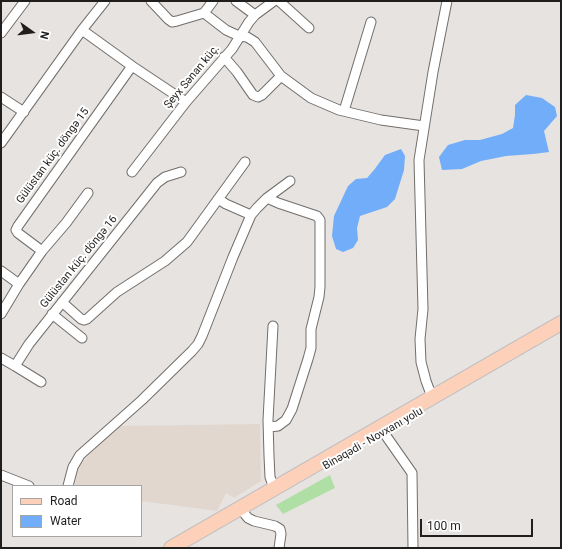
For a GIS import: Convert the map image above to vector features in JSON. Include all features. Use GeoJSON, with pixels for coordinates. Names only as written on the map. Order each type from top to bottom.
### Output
{"type":"FeatureCollection","features":[{"type":"Feature","properties":{"kind":"main road"},"geometry":{"type":"LineString","coordinates":[[172,548],[561,323]]}},
{"type":"Feature","properties":{"kind":"main road","name":"Binəqədi - Novxanı yolu"},"geometry":{"type":"LineString","coordinates":[[185,548],[561,331]]}},
{"type":"Feature","properties":{"kind":"street"},"geometry":{"type":"LineString","coordinates":[[1,33],[25,1]]}},
{"type":"Feature","properties":{"kind":"street"},"geometry":{"type":"LineString","coordinates":[[1,143],[82,30],[105,1]]}},
{"type":"Feature","properties":{"kind":"street"},"geometry":{"type":"LineString","coordinates":[[151,1],[172,22],[204,12],[213,1]]}},
{"type":"Feature","properties":{"kind":"street"},"geometry":{"type":"LineString","coordinates":[[236,1],[255,15]]}},
{"type":"Feature","properties":{"kind":"street","name":"Şeyx Sənan küç."},"geometry":{"type":"LineString","coordinates":[[132,172],[186,102],[232,49],[248,22],[274,1]]}},
{"type":"Feature","properties":{"kind":"street"},"geometry":{"type":"LineString","coordinates":[[280,1],[309,28]]}},
{"type":"Feature","properties":{"kind":"street"},"geometry":{"type":"LineString","coordinates":[[432,397],[423,368],[420,339],[423,309],[419,160],[433,72],[447,1]]}},
{"type":"Feature","properties":{"kind":"street"},"geometry":{"type":"LineString","coordinates":[[204,12],[226,30],[239,36],[247,37],[255,42],[281,76],[311,98],[344,111],[381,120],[424,126]]}},
{"type":"Feature","properties":{"kind":"street"},"geometry":{"type":"LineString","coordinates":[[344,111],[371,22]]}},
{"type":"Feature","properties":{"kind":"street"},"geometry":{"type":"LineString","coordinates":[[82,30],[186,102]]}},
{"type":"Feature","properties":{"kind":"street"},"geometry":{"type":"LineString","coordinates":[[224,57],[254,95],[258,97],[262,95],[281,76]]}},
{"type":"Feature","properties":{"kind":"street","name":"Gülüstan küç. döngə 15"},"geometry":{"type":"LineString","coordinates":[[42,251],[16,230],[132,66]]}},
{"type":"Feature","properties":{"kind":"street"},"geometry":{"type":"LineString","coordinates":[[1,97],[24,112]]}},
{"type":"Feature","properties":{"kind":"street"},"geometry":{"type":"LineString","coordinates":[[62,302],[81,319],[87,319],[117,292],[164,261],[187,242],[245,162]]}},
{"type":"Feature","properties":{"kind":"street","name":"Gülüstan küç. döngə 16"},"geometry":{"type":"LineString","coordinates":[[15,366],[29,344],[52,314],[157,183],[165,177],[181,172]]}},
{"type":"Feature","properties":{"kind":"street"},"geometry":{"type":"LineString","coordinates":[[68,485],[73,467],[80,455],[142,400],[198,344],[251,215],[267,198],[290,181]]}},
{"type":"Feature","properties":{"kind":"street"},"geometry":{"type":"LineString","coordinates":[[1,314],[19,284],[42,251],[66,223],[88,193]]}},
{"type":"Feature","properties":{"kind":"street"},"geometry":{"type":"LineString","coordinates":[[267,198],[278,204],[317,216],[320,220],[319,297],[311,329],[311,348],[292,409],[286,420],[278,426],[268,427]]}},
{"type":"Feature","properties":{"kind":"street"},"geometry":{"type":"LineString","coordinates":[[218,199],[251,215]]}},
{"type":"Feature","properties":{"kind":"street"},"geometry":{"type":"LineString","coordinates":[[1,271],[19,284]]}},
{"type":"Feature","properties":{"kind":"street"},"geometry":{"type":"LineString","coordinates":[[52,314],[82,338]]}},
{"type":"Feature","properties":{"kind":"street"},"geometry":{"type":"LineString","coordinates":[[273,326],[268,427],[270,477],[274,488]]}},
{"type":"Feature","properties":{"kind":"street"},"geometry":{"type":"LineString","coordinates":[[1,358],[41,382]]}},
{"type":"Feature","properties":{"kind":"street"},"geometry":{"type":"LineString","coordinates":[[384,433],[412,473],[413,548]]}},
{"type":"Feature","properties":{"kind":"street"},"geometry":{"type":"LineString","coordinates":[[1,476],[26,485]]}},
{"type":"Feature","properties":{"kind":"street"},"geometry":{"type":"LineString","coordinates":[[244,513],[248,518],[280,528],[281,534],[279,548]]}},
{"type":"Feature","properties":{"kind":"shaded area"},"geometry":{"type":"Polygon","coordinates":[[[260,424],[261,481],[234,498],[226,493],[217,511],[142,501],[142,485],[75,485],[77,467],[119,426],[260,424]]]}},
{"type":"Feature","properties":{"kind":"green space"},"geometry":{"type":"Polygon","coordinates":[[[330,475],[335,488],[283,514],[276,505],[330,475]]]}},
{"type":"Feature","properties":{"kind":"water"},"geometry":{"type":"Polygon","coordinates":[[[526,95],[542,98],[555,107],[557,116],[544,131],[549,152],[506,156],[481,161],[462,169],[442,170],[439,157],[448,145],[465,140],[480,140],[502,134],[513,128],[515,105],[526,95]]]}},
{"type":"Feature","properties":{"kind":"water"},"geometry":{"type":"Polygon","coordinates":[[[401,149],[405,156],[404,170],[395,199],[387,207],[360,216],[357,228],[358,240],[353,248],[343,252],[336,249],[332,236],[334,216],[348,186],[356,179],[367,178],[385,155],[401,149]]]}}]}
